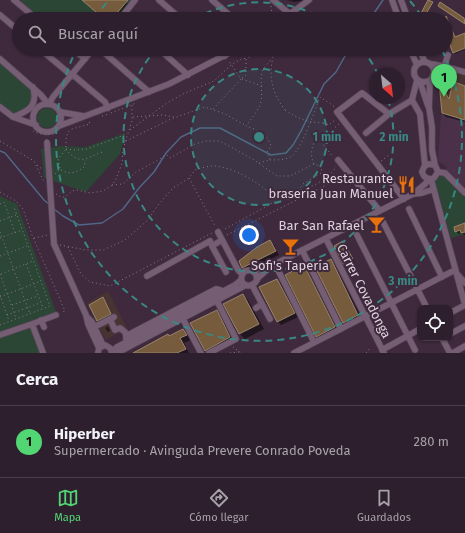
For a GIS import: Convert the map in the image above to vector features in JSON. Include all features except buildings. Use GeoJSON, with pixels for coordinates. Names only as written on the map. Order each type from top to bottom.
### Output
{"type":"FeatureCollection","features":[{"type":"Feature","properties":{"kind":"street"},"geometry":{"type":"LineString","coordinates":[[14,0],[29,12]]}},
{"type":"Feature","properties":{"kind":"street"},"geometry":{"type":"LineString","coordinates":[[127,12],[136,0]]}},
{"type":"Feature","properties":{"kind":"street"},"geometry":{"type":"LineString","coordinates":[[159,0],[173,12]]}},
{"type":"Feature","properties":{"kind":"street"},"geometry":{"type":"LineString","coordinates":[[212,0],[226,12]]}},
{"type":"Feature","properties":{"kind":"street"},"geometry":{"type":"LineString","coordinates":[[293,12],[309,0]]}},
{"type":"Feature","properties":{"kind":"street"},"geometry":{"type":"LineString","coordinates":[[392,0],[396,12]]}},
{"type":"Feature","properties":{"kind":"street"},"geometry":{"type":"LineString","coordinates":[[401,0],[405,12]]}},
{"type":"Feature","properties":{"kind":"street"},"geometry":{"type":"LineString","coordinates":[[272,3],[287,12]]}},
{"type":"Feature","properties":{"kind":"street"},"geometry":{"type":"LineString","coordinates":[[0,15],[12,25]]}},
{"type":"Feature","properties":{"kind":"street"},"geometry":{"type":"LineString","coordinates":[[49,56],[105,102],[108,108]]}},
{"type":"Feature","properties":{"kind":"street"},"geometry":{"type":"LineString","coordinates":[[81,56],[85,59]]}},
{"type":"Feature","properties":{"kind":"street"},"geometry":{"type":"LineString","coordinates":[[87,56],[52,97],[48,104],[37,110],[34,117],[36,125],[47,142],[54,244],[86,316],[94,328],[98,350]]}},
{"type":"Feature","properties":{"kind":"street"},"geometry":{"type":"LineString","coordinates":[[108,56],[149,92]]}},
{"type":"Feature","properties":{"kind":"street"},"geometry":{"type":"LineString","coordinates":[[167,56],[188,75]]}},
{"type":"Feature","properties":{"kind":"street"},"geometry":{"type":"LineString","coordinates":[[58,126],[87,118],[188,75],[225,56]]}},
{"type":"Feature","properties":{"kind":"street"},"geometry":{"type":"LineString","coordinates":[[413,56],[417,65],[414,72],[429,108],[432,127],[432,150],[438,172]]}},
{"type":"Feature","properties":{"kind":"street"},"geometry":{"type":"LineString","coordinates":[[423,56],[434,70],[429,108]]}},
{"type":"Feature","properties":{"kind":"street"},"geometry":{"type":"LineString","coordinates":[[419,81],[426,82],[444,67],[448,56]]}},
{"type":"Feature","properties":{"kind":"street"},"geometry":{"type":"LineString","coordinates":[[0,59],[44,97],[48,104],[57,108],[60,112],[61,119],[58,126],[51,133],[47,142]]}},
{"type":"Feature","properties":{"kind":"street"},"geometry":{"type":"LineString","coordinates":[[417,65],[427,63],[465,72]]}},
{"type":"Feature","properties":{"kind":"street"},"geometry":{"type":"LineString","coordinates":[[366,132],[389,114],[412,100],[419,81]]}},
{"type":"Feature","properties":{"kind":"street"},"geometry":{"type":"LineString","coordinates":[[13,117],[28,111],[32,106],[34,100],[33,87]]}},
{"type":"Feature","properties":{"kind":"street"},"geometry":{"type":"LineString","coordinates":[[389,114],[362,93],[337,112],[404,199]]}},
{"type":"Feature","properties":{"kind":"street"},"geometry":{"type":"LineString","coordinates":[[44,97],[52,97]]}},
{"type":"Feature","properties":{"kind":"street"},"geometry":{"type":"LineString","coordinates":[[412,100],[420,114],[427,165]]}},
{"type":"Feature","properties":{"kind":"street"},"geometry":{"type":"LineString","coordinates":[[0,107],[13,117],[36,125]]}},
{"type":"Feature","properties":{"kind":"street"},"geometry":{"type":"LineString","coordinates":[[60,112],[87,118]]}},
{"type":"Feature","properties":{"kind":"street"},"geometry":{"type":"LineString","coordinates":[[42,133],[51,133]]}},
{"type":"Feature","properties":{"kind":"street"},"geometry":{"type":"LineString","coordinates":[[432,150],[427,165],[422,170],[434,188],[465,305],[453,311]]}},
{"type":"Feature","properties":{"kind":"street"},"geometry":{"type":"LineString","coordinates":[[338,160],[380,211]]}},
{"type":"Feature","properties":{"kind":"street"},"geometry":{"type":"LineString","coordinates":[[427,165],[435,165]]}},
{"type":"Feature","properties":{"kind":"street"},"geometry":{"type":"LineString","coordinates":[[114,351],[183,319],[217,301],[243,281],[247,270],[273,265],[404,199],[415,192],[428,178],[436,177],[438,172]]}},
{"type":"Feature","properties":{"kind":"street"},"geometry":{"type":"LineString","coordinates":[[438,172],[445,173],[465,193]]}},
{"type":"Feature","properties":{"kind":"street"},"geometry":{"type":"LineString","coordinates":[[415,192],[417,194],[434,188]]}},
{"type":"Feature","properties":{"kind":"street"},"geometry":{"type":"LineString","coordinates":[[409,209],[442,277]]}},
{"type":"Feature","properties":{"kind":"street"},"geometry":{"type":"LineString","coordinates":[[383,222],[426,305]]}},
{"type":"Feature","properties":{"kind":"street"},"geometry":{"type":"LineString","coordinates":[[357,235],[416,350]]}},
{"type":"Feature","properties":{"kind":"street"},"geometry":{"type":"LineString","coordinates":[[212,246],[221,237],[243,281],[252,285],[270,319]]}},
{"type":"Feature","properties":{"kind":"street","name":"Carrer Covadonga"},"geometry":{"type":"LineString","coordinates":[[326,238],[383,351]]}},
{"type":"Feature","properties":{"kind":"street"},"geometry":{"type":"LineString","coordinates":[[147,276],[210,241],[226,272]]}},
{"type":"Feature","properties":{"kind":"street"},"geometry":{"type":"LineString","coordinates":[[302,250],[341,328]]}},
{"type":"Feature","properties":{"kind":"street"},"geometry":{"type":"LineString","coordinates":[[252,285],[273,265]]}},
{"type":"Feature","properties":{"kind":"street"},"geometry":{"type":"LineString","coordinates":[[273,265],[314,342]]}},
{"type":"Feature","properties":{"kind":"street"},"geometry":{"type":"LineString","coordinates":[[251,270],[256,274],[257,280]]}},
{"type":"Feature","properties":{"kind":"street"},"geometry":{"type":"LineString","coordinates":[[294,353],[442,277],[456,272]]}},
{"type":"Feature","properties":{"kind":"street"},"geometry":{"type":"LineString","coordinates":[[456,272],[465,283]]}},
{"type":"Feature","properties":{"kind":"street"},"geometry":{"type":"LineString","coordinates":[[114,351],[126,342],[243,281]]}},
{"type":"Feature","properties":{"kind":"street"},"geometry":{"type":"LineString","coordinates":[[126,336],[216,289],[222,292]]}},
{"type":"Feature","properties":{"kind":"street"},"geometry":{"type":"LineString","coordinates":[[210,353],[236,339],[217,301]]}},
{"type":"Feature","properties":{"kind":"street"},"geometry":{"type":"LineString","coordinates":[[256,308],[262,304]]}},
{"type":"Feature","properties":{"kind":"street"},"geometry":{"type":"LineString","coordinates":[[0,335],[56,315]]}},
{"type":"Feature","properties":{"kind":"street"},"geometry":{"type":"LineString","coordinates":[[86,316],[98,350]]}},
{"type":"Feature","properties":{"kind":"street"},"geometry":{"type":"LineString","coordinates":[[94,328],[112,318],[116,330],[120,328],[125,332],[126,342]]}},
{"type":"Feature","properties":{"kind":"street"},"geometry":{"type":"LineString","coordinates":[[183,319],[201,353]]}},
{"type":"Feature","properties":{"kind":"street"},"geometry":{"type":"LineString","coordinates":[[41,320],[44,327]]}},
{"type":"Feature","properties":{"kind":"street"},"geometry":{"type":"LineString","coordinates":[[32,324],[43,353]]}},
{"type":"Feature","properties":{"kind":"street"},"geometry":{"type":"LineString","coordinates":[[453,332],[465,326]]}},
{"type":"Feature","properties":{"kind":"street"},"geometry":{"type":"LineString","coordinates":[[383,351],[417,331]]}},
{"type":"Feature","properties":{"kind":"street"},"geometry":{"type":"LineString","coordinates":[[444,341],[451,353],[465,346]]}},
{"type":"Feature","properties":{"kind":"street"},"geometry":{"type":"LineString","coordinates":[[98,350],[107,346],[114,351]]}},
{"type":"Feature","properties":{"kind":"path"},"geometry":{"type":"LineString","coordinates":[[225,56],[241,79],[262,86]]}},
{"type":"Feature","properties":{"kind":"path"},"geometry":{"type":"LineString","coordinates":[[129,130],[167,102],[214,81],[231,65],[243,58],[246,59],[251,56]]}},
{"type":"Feature","properties":{"kind":"path"},"geometry":{"type":"LineString","coordinates":[[246,126],[261,102],[261,77],[263,70],[272,58]]}},
{"type":"Feature","properties":{"kind":"path"},"geometry":{"type":"LineString","coordinates":[[272,58],[270,75],[272,87],[276,98],[285,110],[305,122],[323,123],[329,125],[342,118]]}},
{"type":"Feature","properties":{"kind":"path"},"geometry":{"type":"LineString","coordinates":[[212,109],[246,75],[246,59]]}},
{"type":"Feature","properties":{"kind":"path"},"geometry":{"type":"LineString","coordinates":[[259,163],[292,156],[316,110],[320,97],[334,105],[339,110]]}},
{"type":"Feature","properties":{"kind":"path"},"geometry":{"type":"LineString","coordinates":[[52,191],[61,197],[65,197],[72,191],[77,190],[90,193],[103,191],[112,185],[122,164],[123,149],[132,117],[132,105]]}},
{"type":"Feature","properties":{"kind":"path"},"geometry":{"type":"LineString","coordinates":[[125,142],[178,117],[205,107],[225,114],[246,126],[255,128],[269,139],[271,146],[266,152],[270,160]]}},
{"type":"Feature","properties":{"kind":"path"},"geometry":{"type":"LineString","coordinates":[[132,117],[151,115],[178,117]]}},
{"type":"Feature","properties":{"kind":"path"},"geometry":{"type":"LineString","coordinates":[[87,118],[90,124],[72,129],[67,133],[66,149],[69,154],[76,158],[85,160],[103,152]]}},
{"type":"Feature","properties":{"kind":"path"},"geometry":{"type":"LineString","coordinates":[[221,237],[278,200],[324,181],[334,170],[338,160],[334,158],[324,147],[324,137],[342,118]]}},
{"type":"Feature","properties":{"kind":"path"},"geometry":{"type":"LineString","coordinates":[[42,133],[51,133]]}},
{"type":"Feature","properties":{"kind":"path"},"geometry":{"type":"LineString","coordinates":[[66,149],[86,149],[128,134]]}},
{"type":"Feature","properties":{"kind":"path"},"geometry":{"type":"LineString","coordinates":[[297,192],[303,184],[321,173],[322,167],[314,164],[311,158],[311,152],[318,137],[321,134],[324,137]]}},
{"type":"Feature","properties":{"kind":"path"},"geometry":{"type":"LineString","coordinates":[[112,185],[123,184],[136,172],[167,155],[170,158],[195,144],[206,141],[220,141],[259,163],[277,176],[290,176],[314,164]]}},
{"type":"Feature","properties":{"kind":"path"},"geometry":{"type":"LineString","coordinates":[[0,142],[31,158],[43,170]]}},
{"type":"Feature","properties":{"kind":"path"},"geometry":{"type":"LineString","coordinates":[[60,170],[58,159],[66,149]]}},
{"type":"Feature","properties":{"kind":"path"},"geometry":{"type":"LineString","coordinates":[[378,164],[389,155]]}},
{"type":"Feature","properties":{"kind":"path"},"geometry":{"type":"LineString","coordinates":[[60,170],[66,173],[78,172],[85,166],[85,160]]}},
{"type":"Feature","properties":{"kind":"path"},"geometry":{"type":"LineString","coordinates":[[37,165],[44,182]]}},
{"type":"Feature","properties":{"kind":"path"},"geometry":{"type":"LineString","coordinates":[[54,244],[86,250],[103,250],[125,240],[148,220],[158,205],[173,188],[189,178],[195,170],[212,166],[228,169],[266,189],[278,200]]}},
{"type":"Feature","properties":{"kind":"path"},"geometry":{"type":"LineString","coordinates":[[54,175],[60,170]]}},
{"type":"Feature","properties":{"kind":"path"},"geometry":{"type":"LineString","coordinates":[[68,247],[81,274],[90,282],[110,286],[210,234],[221,237],[349,173]]}},
{"type":"Feature","properties":{"kind":"path"},"geometry":{"type":"LineString","coordinates":[[189,178],[221,237]]}},
{"type":"Feature","properties":{"kind":"path"},"geometry":{"type":"LineString","coordinates":[[0,192],[16,201],[23,209],[33,238],[65,311]]}},
{"type":"Feature","properties":{"kind":"path"},"geometry":{"type":"LineString","coordinates":[[0,204],[4,202],[15,233]]}},
{"type":"Feature","properties":{"kind":"path"},"geometry":{"type":"LineString","coordinates":[[0,325],[50,306],[14,207]]}},
{"type":"Feature","properties":{"kind":"path"},"geometry":{"type":"LineString","coordinates":[[0,221],[16,214]]}},
{"type":"Feature","properties":{"kind":"path"},"geometry":{"type":"LineString","coordinates":[[1,238],[22,230]]}},
{"type":"Feature","properties":{"kind":"path"},"geometry":{"type":"LineString","coordinates":[[0,232],[30,314]]}},
{"type":"Feature","properties":{"kind":"path"},"geometry":{"type":"LineString","coordinates":[[33,238],[53,234]]}},
{"type":"Feature","properties":{"kind":"path"},"geometry":{"type":"LineString","coordinates":[[0,256],[28,246]]}},
{"type":"Feature","properties":{"kind":"path"},"geometry":{"type":"LineString","coordinates":[[16,319],[0,274],[33,261]]}},
{"type":"Feature","properties":{"kind":"path"},"geometry":{"type":"LineString","coordinates":[[26,264],[43,309]]}},
{"type":"Feature","properties":{"kind":"path"},"geometry":{"type":"LineString","coordinates":[[9,321],[0,296],[41,281]]}},
{"type":"Feature","properties":{"kind":"path"},"geometry":{"type":"LineString","coordinates":[[11,305],[38,296]]}},
{"type":"Feature","properties":{"kind":"path"},"geometry":{"type":"LineString","coordinates":[[7,315],[41,303]]}},
{"type":"Feature","properties":{"kind":"path"},"geometry":{"type":"LineString","coordinates":[[233,347],[240,353]]}},
{"type":"Feature","properties":{"kind":"path"},"geometry":{"type":"LineString","coordinates":[[366,353],[370,348]]}},
{"type":"Feature","properties":{"kind":"path"},"geometry":{"type":"LineString","coordinates":[[230,353],[240,353]]}},
{"type":"Feature","properties":{"kind":"shaded area"},"geometry":{"type":"Polygon","coordinates":[[[449,70],[465,74],[465,120],[441,114],[438,82],[449,70]]]}},
{"type":"Feature","properties":{"kind":"shaded area"},"geometry":{"type":"Polygon","coordinates":[[[441,114],[465,120],[465,188],[446,170],[447,167],[438,161],[441,114]]]}},
{"type":"Feature","properties":{"kind":"shaded area"},"geometry":{"type":"Polygon","coordinates":[[[108,291],[127,328],[106,340],[87,303],[108,291]]]}},
{"type":"Feature","properties":{"kind":"green space"},"geometry":{"type":"Polygon","coordinates":[[[20,0],[131,0],[121,12],[34,12],[20,0]]]}},
{"type":"Feature","properties":{"kind":"green space"},"geometry":{"type":"Polygon","coordinates":[[[0,62],[30,89],[32,98],[28,106],[17,113],[11,113],[0,105],[0,62]]]}},
{"type":"Feature","properties":{"kind":"green space"},"geometry":{"type":"Polygon","coordinates":[[[43,108],[51,108],[57,114],[57,122],[51,128],[43,128],[37,122],[37,114],[43,108]]]}},
{"type":"Feature","properties":{"kind":"green space"},"geometry":{"type":"Polygon","coordinates":[[[125,133],[120,154],[86,192],[44,178],[41,149],[62,146],[85,147],[125,133]]]}},
{"type":"Feature","properties":{"kind":"green space"},"geometry":{"type":"Polygon","coordinates":[[[440,175],[444,176],[465,198],[465,234],[451,238],[435,181],[440,175]]]}},
{"type":"Feature","properties":{"kind":"green space"},"geometry":{"type":"Polygon","coordinates":[[[0,196],[17,204],[56,312],[0,332],[0,196]]]}},
{"type":"Feature","properties":{"kind":"green space"},"geometry":{"type":"Polygon","coordinates":[[[37,326],[47,353],[0,353],[0,338],[37,326]]]}},
{"type":"Feature","properties":{"kind":"waterway"},"geometry":{"type":"LineString","coordinates":[[375,12],[383,0]]}},
{"type":"Feature","properties":{"kind":"waterway"},"geometry":{"type":"LineString","coordinates":[[54,209],[79,225],[102,223],[123,209],[139,188],[154,172],[166,153],[181,137],[200,128],[220,128],[271,155],[286,153],[293,145],[301,131],[324,84],[336,72],[345,56]]}},
{"type":"Feature","properties":{"kind":"waterway"},"geometry":{"type":"LineString","coordinates":[[0,151],[5,153],[44,200],[50,205]]}},
{"type":"Feature","properties":{"kind":"place","name":"Hiperber"},"geometry":{"type":"Point","coordinates":[444,97]}},
{"type":"Feature","properties":{"kind":"place","name":"Restaurante brasería Juan Manuel"},"geometry":{"type":"Point","coordinates":[406,185]}},
{"type":"Feature","properties":{"kind":"place","name":"Bar San Rafael"},"geometry":{"type":"Point","coordinates":[377,225]}},
{"type":"Feature","properties":{"kind":"place","name":"Sofi's Tapería"},"geometry":{"type":"Point","coordinates":[290,246]}}]}
